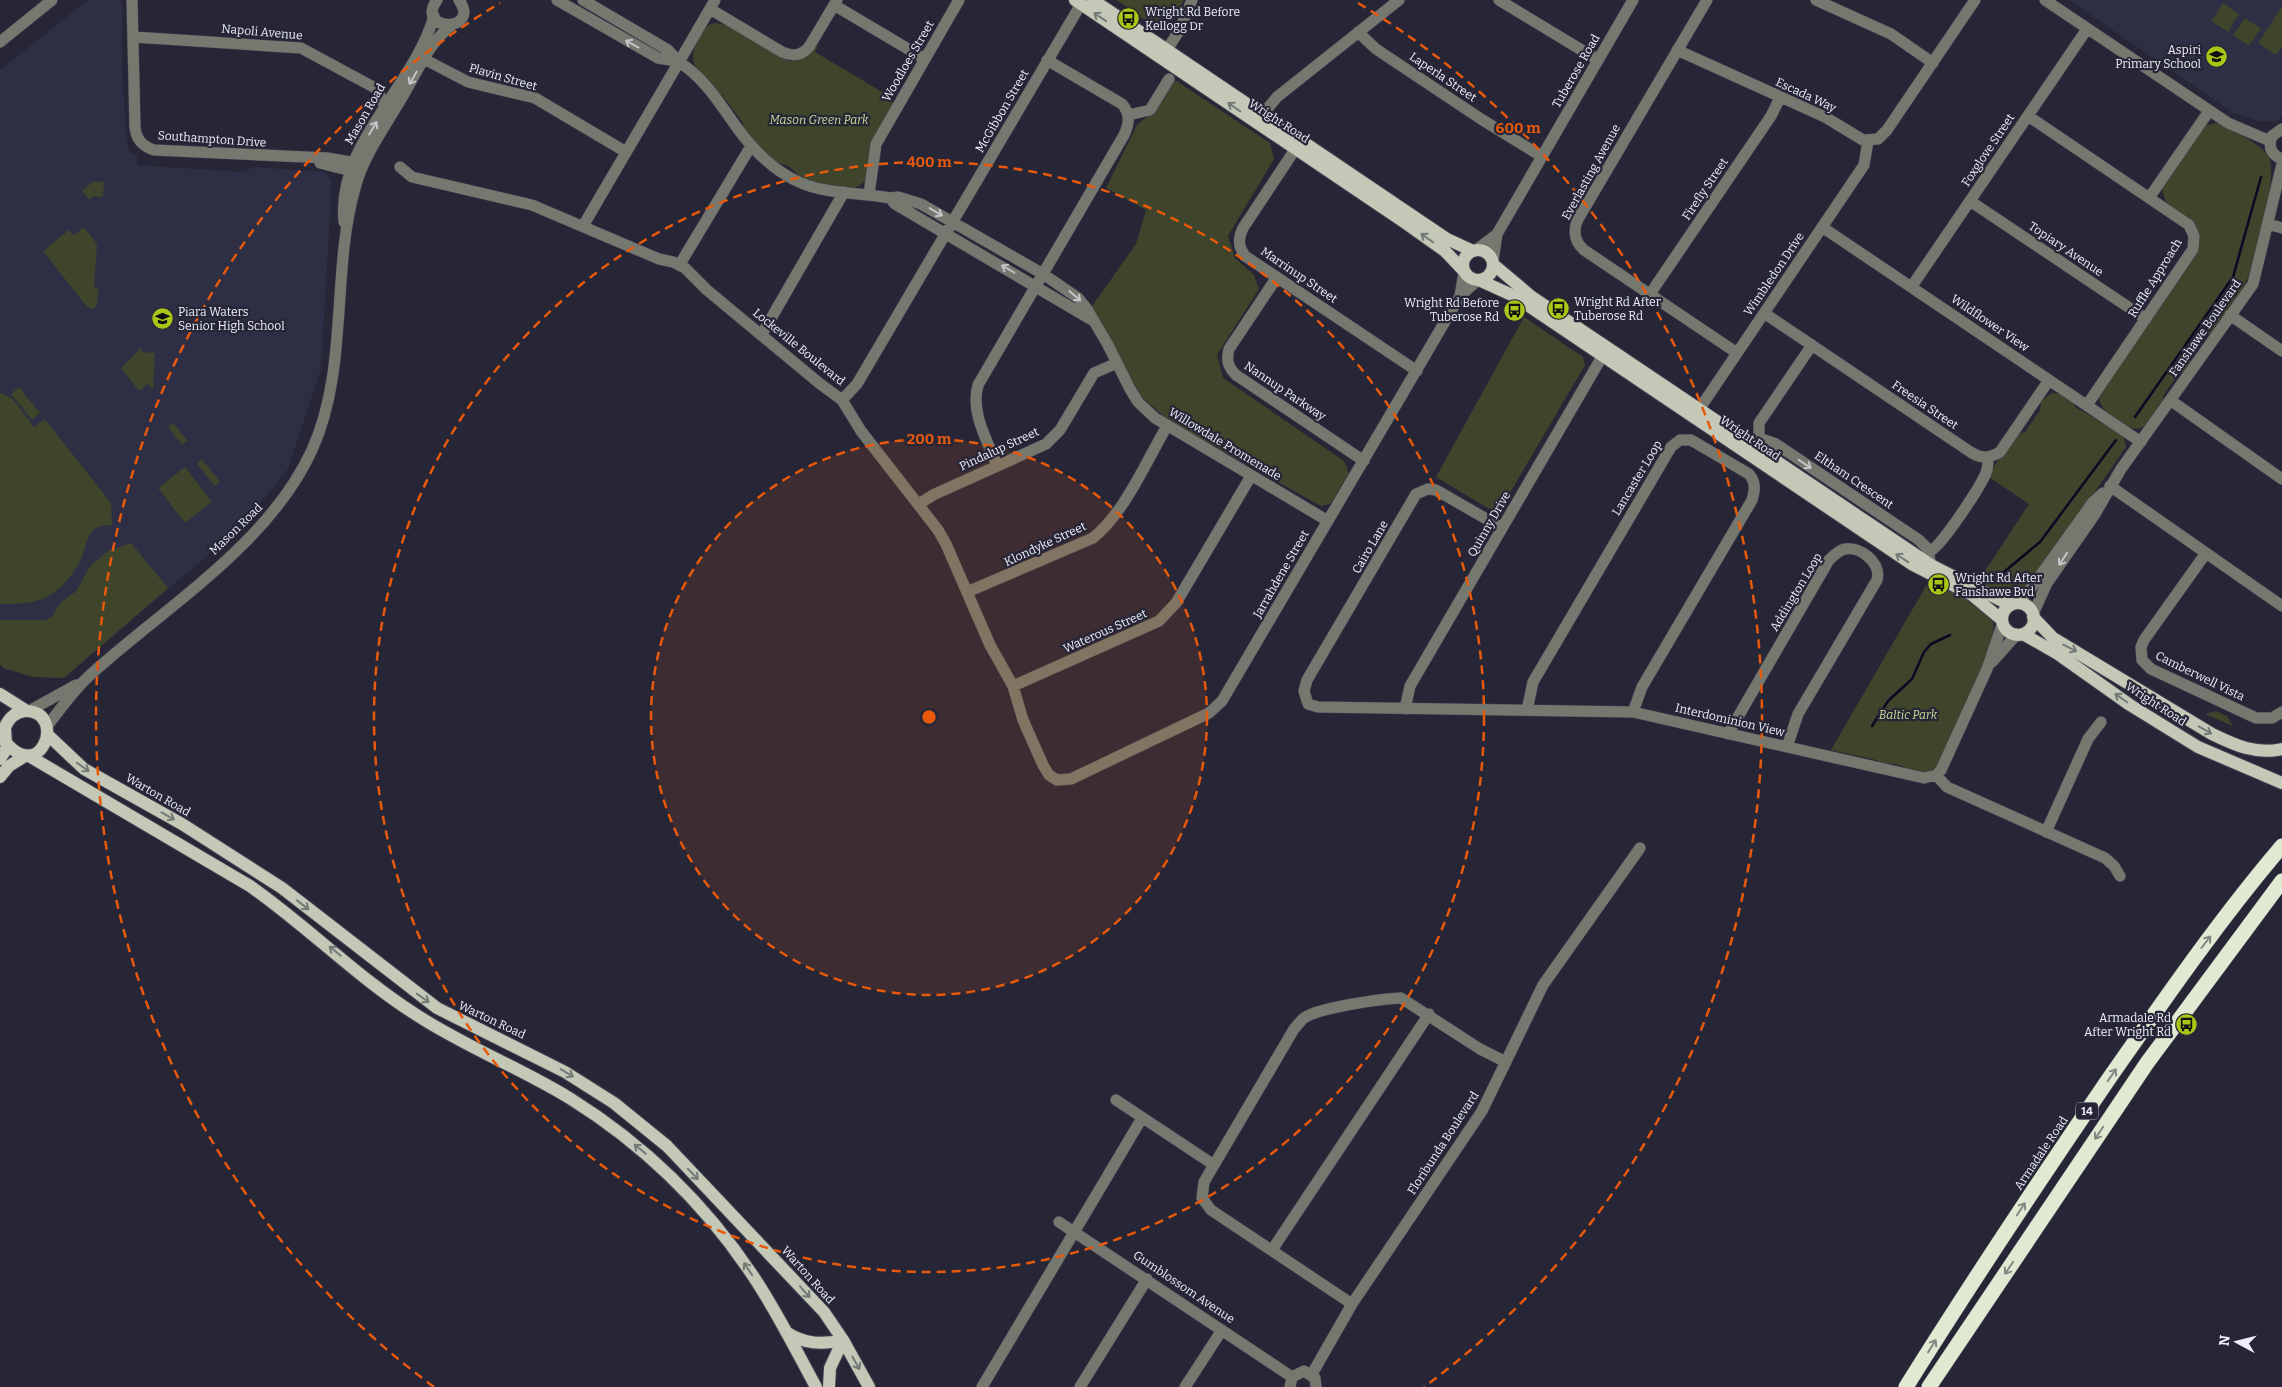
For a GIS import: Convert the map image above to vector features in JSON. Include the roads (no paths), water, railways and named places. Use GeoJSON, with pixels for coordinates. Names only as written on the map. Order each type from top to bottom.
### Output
{"type":"FeatureCollection","features":[{"type":"Feature","properties":{"kind":"highway","name":"Armadale Road"},"geometry":{"type":"LineString","coordinates":[[1906,1387],[2048,1168],[2138,1038],[2198,952],[2282,846]]}},
{"type":"Feature","properties":{"kind":"highway","name":"14"},"geometry":{"type":"LineString","coordinates":[[1929,1387],[2147,1062],[2282,881]]}},
{"type":"Feature","properties":{"kind":"main road","name":"Wright Road"},"geometry":{"type":"LineString","coordinates":[[1094,0],[1164,54]]}},
{"type":"Feature","properties":{"kind":"main road","name":"Wright Road"},"geometry":{"type":"LineString","coordinates":[[1078,2],[1164,54],[1259,118],[1447,239],[1475,250]]}},
{"type":"Feature","properties":{"kind":"main road","name":"Wright Road"},"geometry":{"type":"LineString","coordinates":[[1259,118],[1296,148],[1438,245],[1464,271]]}},
{"type":"Feature","properties":{"kind":"main road"},"geometry":{"type":"LineString","coordinates":[[1475,250],[1487,252],[1494,263],[1489,277],[1479,281],[1470,278],[1464,271],[1466,256],[1475,250]]}},
{"type":"Feature","properties":{"kind":"main road","name":"Wright Road"},"geometry":{"type":"LineString","coordinates":[[1494,263],[1532,297],[1696,413],[1913,565],[1972,595],[2002,621]]}},
{"type":"Feature","properties":{"kind":"main road","name":"Wright Road"},"geometry":{"type":"LineString","coordinates":[[1479,281],[1514,296],[1603,355],[1696,413],[1746,440],[1930,558],[2014,604]]}},
{"type":"Feature","properties":{"kind":"main road"},"geometry":{"type":"LineString","coordinates":[[2014,604],[2027,606],[2033,616],[2031,627],[2020,634],[2008,630],[2002,621],[2005,610],[2014,604]]}},
{"type":"Feature","properties":{"kind":"main road","name":"Wright Road"},"geometry":{"type":"LineString","coordinates":[[2033,616],[2053,638],[2212,734],[2237,746],[2254,751],[2282,749]]}},
{"type":"Feature","properties":{"kind":"main road","name":"Wright Road"},"geometry":{"type":"LineString","coordinates":[[2020,634],[2058,654],[2130,705],[2198,747],[2249,766],[2282,783]]}},
{"type":"Feature","properties":{"kind":"main road","name":"Warton Road"},"geometry":{"type":"LineString","coordinates":[[0,694],[38,715],[47,730],[84,769],[182,824],[282,888],[384,968],[453,1017],[565,1072],[639,1123],[667,1146],[824,1312],[843,1340],[869,1387]]}},
{"type":"Feature","properties":{"kind":"main road"},"geometry":{"type":"LineString","coordinates":[[0,759],[5,742],[4,732],[7,722],[16,714],[28,711]]}},
{"type":"Feature","properties":{"kind":"main road"},"geometry":{"type":"LineString","coordinates":[[0,777],[9,766],[41,750],[47,730]]}},
{"type":"Feature","properties":{"kind":"main road"},"geometry":{"type":"LineString","coordinates":[[5,742],[15,753],[27,756],[250,886],[280,907],[373,982],[436,1028],[571,1099],[608,1124],[648,1155],[675,1180],[722,1233],[758,1284],[816,1387]]}},
{"type":"Feature","properties":{"kind":"main road"},"geometry":{"type":"LineString","coordinates":[[373,982],[384,968]]}},
{"type":"Feature","properties":{"kind":"main road"},"geometry":{"type":"LineString","coordinates":[[786,1331],[805,1342],[826,1343],[843,1340]]}},
{"type":"Feature","properties":{"kind":"main road"},"geometry":{"type":"LineString","coordinates":[[829,1387],[830,1368],[843,1340]]}},
{"type":"Feature","properties":{"kind":"street","name":"Southampton Drive"},"geometry":{"type":"LineString","coordinates":[[132,0],[134,127],[138,138],[144,146],[154,150],[307,159],[357,168]]}},
{"type":"Feature","properties":{"kind":"street","name":"Willowdale Promenade"},"geometry":{"type":"LineString","coordinates":[[557,0],[658,58],[678,62]]}},
{"type":"Feature","properties":{"kind":"street","name":"Woodloes Street"},"geometry":{"type":"LineString","coordinates":[[869,194],[876,144],[959,0]]}},
{"type":"Feature","properties":{"kind":"street"},"geometry":{"type":"LineString","coordinates":[[1164,54],[1179,31],[1192,0]]}},
{"type":"Feature","properties":{"kind":"street"},"geometry":{"type":"LineString","coordinates":[[1259,118],[1277,97],[1399,0]]}},
{"type":"Feature","properties":{"kind":"street"},"geometry":{"type":"LineString","coordinates":[[1499,0],[1598,60]]}},
{"type":"Feature","properties":{"kind":"street","name":"Tuberose Road"},"geometry":{"type":"LineString","coordinates":[[1494,263],[1497,234],[1633,0]]}},
{"type":"Feature","properties":{"kind":"street","name":"Everlasting Avenue"},"geometry":{"type":"LineString","coordinates":[[1707,0],[1575,228],[1576,240],[1579,246],[1737,353]]}},
{"type":"Feature","properties":{"kind":"street"},"geometry":{"type":"LineString","coordinates":[[1816,0],[1891,34],[1933,63]]}},
{"type":"Feature","properties":{"kind":"street"},"geometry":{"type":"LineString","coordinates":[[1868,141],[1878,139],[1884,134],[1975,0]]}},
{"type":"Feature","properties":{"kind":"street"},"geometry":{"type":"LineString","coordinates":[[2045,0],[2209,111],[2237,128],[2270,141]]}},
{"type":"Feature","properties":{"kind":"street"},"geometry":{"type":"LineString","coordinates":[[0,42],[50,1]]}},
{"type":"Feature","properties":{"kind":"street","name":"Mason Road"},"geometry":{"type":"LineString","coordinates":[[357,168],[437,39],[462,18],[462,2]]}},
{"type":"Feature","properties":{"kind":"street","name":"Willowdale Promenade"},"geometry":{"type":"LineString","coordinates":[[590,2],[668,50],[678,62],[700,78],[751,146],[778,171],[823,190],[890,198],[898,196],[908,198],[931,208],[1042,274],[1078,298],[1094,322],[1138,402],[1167,426],[1328,521]]}},
{"type":"Feature","properties":{"kind":"street"},"geometry":{"type":"LineString","coordinates":[[585,17],[590,2]]}},
{"type":"Feature","properties":{"kind":"street"},"geometry":{"type":"LineString","coordinates":[[583,226],[713,4],[782,52],[794,55],[804,52],[809,46],[835,2],[925,59]]}},
{"type":"Feature","properties":{"kind":"street","name":"McGibbon Street"},"geometry":{"type":"LineString","coordinates":[[842,400],[857,384],[1047,60],[1078,2]]}},
{"type":"Feature","properties":{"kind":"street"},"geometry":{"type":"LineString","coordinates":[[432,6],[442,25],[452,25]]}},
{"type":"Feature","properties":{"kind":"street","name":"Mason Road"},"geometry":{"type":"LineString","coordinates":[[28,711],[86,679],[251,537],[292,487],[312,450],[329,395],[346,234],[357,168],[385,107],[430,29],[432,6]]}},
{"type":"Feature","properties":{"kind":"street","name":"Foxglove Street"},"geometry":{"type":"LineString","coordinates":[[1912,286],[2087,29]]}},
{"type":"Feature","properties":{"kind":"street","name":"Laperla Street"},"geometry":{"type":"LineString","coordinates":[[1358,32],[1371,45],[1481,119],[1541,156]]}},
{"type":"Feature","properties":{"kind":"street","name":"Napoli Avenue"},"geometry":{"type":"LineString","coordinates":[[134,37],[301,48],[377,89]]}},
{"type":"Feature","properties":{"kind":"street","name":"Escada Way"},"geometry":{"type":"LineString","coordinates":[[1678,50],[1825,117],[1860,139],[1868,141]]}},
{"type":"Feature","properties":{"kind":"street","name":"Plavin Street"},"geometry":{"type":"LineString","coordinates":[[424,59],[468,82],[535,98],[626,152]]}},
{"type":"Feature","properties":{"kind":"street"},"geometry":{"type":"LineString","coordinates":[[997,466],[978,417],[976,394],[985,371],[1124,135],[1128,116],[1122,104],[1047,60]]}},
{"type":"Feature","properties":{"kind":"street"},"geometry":{"type":"LineString","coordinates":[[1128,116],[1150,110],[1169,79]]}},
{"type":"Feature","properties":{"kind":"street"},"geometry":{"type":"LineString","coordinates":[[385,107],[377,89],[397,87]]}},
{"type":"Feature","properties":{"kind":"street","name":"Firefly Street"},"geometry":{"type":"LineString","coordinates":[[1650,294],[1771,116],[1780,98]]}},
{"type":"Feature","properties":{"kind":"street"},"geometry":{"type":"LineString","coordinates":[[2148,198],[2209,111]]}},
{"type":"Feature","properties":{"kind":"street","name":"Ruffle Approach"},"geometry":{"type":"LineString","coordinates":[[2028,116],[2189,225],[2194,239],[2193,249],[2087,405]]}},
{"type":"Feature","properties":{"kind":"street"},"geometry":{"type":"LineString","coordinates":[[2282,129],[2275,132],[2270,141],[2272,151],[2282,159]]}},
{"type":"Feature","properties":{"kind":"street","name":"Wimbledon Drive"},"geometry":{"type":"LineString","coordinates":[[1696,413],[1864,165],[1868,141]]}},
{"type":"Feature","properties":{"kind":"street"},"geometry":{"type":"LineString","coordinates":[[680,264],[751,146]]}},
{"type":"Feature","properties":{"kind":"street","name":"Marrinup Street"},"geometry":{"type":"LineString","coordinates":[[1296,148],[1242,228],[1238,241],[1245,256],[1417,371]]}},
{"type":"Feature","properties":{"kind":"street","name":"Fanshawe Boulevard"},"geometry":{"type":"LineString","coordinates":[[2033,616],[2047,583],[2094,514],[2109,487],[2253,284],[2282,164]]}},
{"type":"Feature","properties":{"kind":"street","name":"Lockeville Boulevard"},"geometry":{"type":"LineString","coordinates":[[400,167],[412,177],[517,200],[659,259],[680,264],[707,290],[842,400],[861,431],[920,504],[946,544],[990,645],[1013,686],[1027,729],[1043,765],[1053,778]]}},
{"type":"Feature","properties":{"kind":"street"},"geometry":{"type":"LineString","coordinates":[[762,334],[844,192]]}},
{"type":"Feature","properties":{"kind":"street","name":"Willowdale Promenade"},"geometry":{"type":"LineString","coordinates":[[890,198],[895,204],[1036,285],[1094,322]]}},
{"type":"Feature","properties":{"kind":"street","name":"Topiary Avenue"},"geometry":{"type":"LineString","coordinates":[[1970,201],[2146,319]]}},
{"type":"Feature","properties":{"kind":"street"},"geometry":{"type":"LineString","coordinates":[[2268,224],[2282,228]]}},
{"type":"Feature","properties":{"kind":"street","name":"Wildflower View"},"geometry":{"type":"LineString","coordinates":[[1822,227],[2141,442]]}},
{"type":"Feature","properties":{"kind":"street","name":"Tuberose Road"},"geometry":{"type":"LineString","coordinates":[[1475,250],[1497,234]]}},
{"type":"Feature","properties":{"kind":"street","name":"Jarrahdene Street"},"geometry":{"type":"LineString","coordinates":[[1053,778],[1060,780],[1071,779],[1209,713],[1218,706],[1460,296],[1464,271]]}},
{"type":"Feature","properties":{"kind":"street","name":"Nannup Parkway"},"geometry":{"type":"LineString","coordinates":[[1277,277],[1229,349],[1229,366],[1236,375],[1364,461]]}},
{"type":"Feature","properties":{"kind":"street","name":"Jarrahdene Street"},"geometry":{"type":"LineString","coordinates":[[1460,296],[1479,281]]}},
{"type":"Feature","properties":{"kind":"street","name":"Freesia Street"},"geometry":{"type":"LineString","coordinates":[[1764,313],[1974,454],[1988,457]]}},
{"type":"Feature","properties":{"kind":"street"},"geometry":{"type":"LineString","coordinates":[[2230,315],[2282,352]]}},
{"type":"Feature","properties":{"kind":"street"},"geometry":{"type":"LineString","coordinates":[[1746,440],[1759,438],[1759,423],[1812,345]]}},
{"type":"Feature","properties":{"kind":"street","name":"Quinny Drive"},"geometry":{"type":"LineString","coordinates":[[1405,708],[1410,686],[1603,355]]}},
{"type":"Feature","properties":{"kind":"street","name":"Pindalup Street"},"geometry":{"type":"LineString","coordinates":[[920,504],[932,495],[1046,444],[1060,430],[1094,373],[1117,363]]}},
{"type":"Feature","properties":{"kind":"street"},"geometry":{"type":"LineString","coordinates":[[1930,558],[1985,474],[1988,457],[1995,455],[2004,448],[2049,380]]}},
{"type":"Feature","properties":{"kind":"street"},"geometry":{"type":"LineString","coordinates":[[2170,400],[2282,479]]}},
{"type":"Feature","properties":{"kind":"street","name":"Klondyke Street"},"geometry":{"type":"LineString","coordinates":[[967,592],[1093,538],[1113,518],[1167,426]]}},
{"type":"Feature","properties":{"kind":"street","name":"Eltham Crescent"},"geometry":{"type":"LineString","coordinates":[[1759,438],[1776,444],[1919,540],[1930,558]]}},
{"type":"Feature","properties":{"kind":"street","name":"Lancaster Loop"},"geometry":{"type":"LineString","coordinates":[[1527,710],[1532,682],[1671,447],[1680,440],[1691,440],[1749,474],[1754,481],[1754,493],[1642,687],[1633,712]]}},
{"type":"Feature","properties":{"kind":"street","name":"Waterous Street"},"geometry":{"type":"LineString","coordinates":[[1013,686],[1152,627],[1164,617],[1176,603],[1251,476]]}},
{"type":"Feature","properties":{"kind":"street"},"geometry":{"type":"LineString","coordinates":[[2109,487],[2282,606]]}},
{"type":"Feature","properties":{"kind":"street","name":"Fanshawe Boulevard"},"geometry":{"type":"LineString","coordinates":[[2014,604],[2032,587],[2092,502],[2109,487]]}},
{"type":"Feature","properties":{"kind":"street","name":"Cairo Lane"},"geometry":{"type":"LineString","coordinates":[[1305,699],[1304,691],[1307,680],[1416,494],[1428,490],[1436,490],[1502,528]]}},
{"type":"Feature","properties":{"kind":"street","name":"Addington Loop"},"geometry":{"type":"LineString","coordinates":[[1728,734],[1829,560],[1836,553],[1846,548],[1865,555],[1876,565],[1878,572],[1877,580],[1798,714],[1787,747]]}},
{"type":"Feature","properties":{"kind":"street","name":"Camberwell Vista"},"geometry":{"type":"LineString","coordinates":[[2206,553],[2144,640],[2141,647],[2142,660],[2151,669],[2256,718],[2272,718],[2282,712]]}},
{"type":"Feature","properties":{"kind":"street"},"geometry":{"type":"LineString","coordinates":[[2002,621],[1987,669],[1941,770],[1936,775],[1947,787],[2110,862],[2120,876]]}},
{"type":"Feature","properties":{"kind":"street"},"geometry":{"type":"LineString","coordinates":[[1987,669],[2008,642],[2020,634]]}},
{"type":"Feature","properties":{"kind":"street","name":"Mason Road"},"geometry":{"type":"LineString","coordinates":[[47,730],[86,679]]}},
{"type":"Feature","properties":{"kind":"street","name":"Interdominion View"},"geometry":{"type":"LineString","coordinates":[[1305,699],[1310,706],[1318,707],[1633,712],[1924,778],[1936,775]]}},
{"type":"Feature","properties":{"kind":"street"},"geometry":{"type":"LineString","coordinates":[[2046,832],[2088,739],[2101,722]]}},
{"type":"Feature","properties":{"kind":"street","name":"Floribunda Boulevard"},"geometry":{"type":"LineString","coordinates":[[1312,1374],[1352,1304],[1478,1119],[1543,985],[1640,848]]}},
{"type":"Feature","properties":{"kind":"street"},"geometry":{"type":"LineString","coordinates":[[1352,1304],[1205,1204],[1201,1190],[1294,1030],[1304,1018],[1319,1012],[1401,998],[1429,1014],[1480,1049],[1506,1062]]}},
{"type":"Feature","properties":{"kind":"street"},"geometry":{"type":"LineString","coordinates":[[1272,1250],[1429,1014]]}},
{"type":"Feature","properties":{"kind":"street"},"geometry":{"type":"LineString","coordinates":[[1116,1100],[1214,1165]]}},
{"type":"Feature","properties":{"kind":"street"},"geometry":{"type":"LineString","coordinates":[[982,1387],[1142,1118]]}},
{"type":"Feature","properties":{"kind":"street","name":"Gumblossom Avenue"},"geometry":{"type":"LineString","coordinates":[[1059,1222],[1222,1330],[1291,1382]]}},
{"type":"Feature","properties":{"kind":"street"},"geometry":{"type":"LineString","coordinates":[[1080,1387],[1147,1279]]}},
{"type":"Feature","properties":{"kind":"street"},"geometry":{"type":"LineString","coordinates":[[1185,1387],[1222,1330]]}},
{"type":"Feature","properties":{"kind":"street"},"geometry":{"type":"LineString","coordinates":[[1291,1382],[1300,1372],[1312,1374],[1316,1387]]}},
{"type":"Feature","properties":{"kind":"waterway"},"geometry":{"type":"LineString","coordinates":[[2135,417],[2233,277],[2261,177]]}},
{"type":"Feature","properties":{"kind":"waterway"},"geometry":{"type":"LineString","coordinates":[[2004,572],[2040,542],[2116,440]]}},
{"type":"Feature","properties":{"kind":"waterway"},"geometry":{"type":"LineString","coordinates":[[1872,726],[1888,701],[1912,679],[1924,652],[1931,644],[1950,635]]}},
{"type":"Feature","properties":{"kind":"place","name":"Wright Rd Before Kellogg Dr"},"geometry":{"type":"Point","coordinates":[1129,19]}},
{"type":"Feature","properties":{"kind":"place","name":"Aspiri Primary School"},"geometry":{"type":"Point","coordinates":[2217,57]}},
{"type":"Feature","properties":{"kind":"place","name":"Wright Rd After Tuberose Rd"},"geometry":{"type":"Point","coordinates":[1558,309]}},
{"type":"Feature","properties":{"kind":"place","name":"Wright Rd Before Tuberose Rd"},"geometry":{"type":"Point","coordinates":[1515,310]}},
{"type":"Feature","properties":{"kind":"place","name":"Piara Waters Senior High School"},"geometry":{"type":"Point","coordinates":[162,319]}},
{"type":"Feature","properties":{"kind":"place","name":"Wright Rd After Fanshawe Bvd"},"geometry":{"type":"Point","coordinates":[1939,585]}},
{"type":"Feature","properties":{"kind":"place","name":"Armadale Rd After Wright Rd"},"geometry":{"type":"Point","coordinates":[2187,1025]}},
{"type":"Feature","properties":{"kind":"park label","name":"Mason Green Park"},"geometry":{"type":"Point","coordinates":[819,120]}},
{"type":"Feature","properties":{"kind":"park label","name":"Baltic Park"},"geometry":{"type":"Point","coordinates":[1908,715]}}]}
